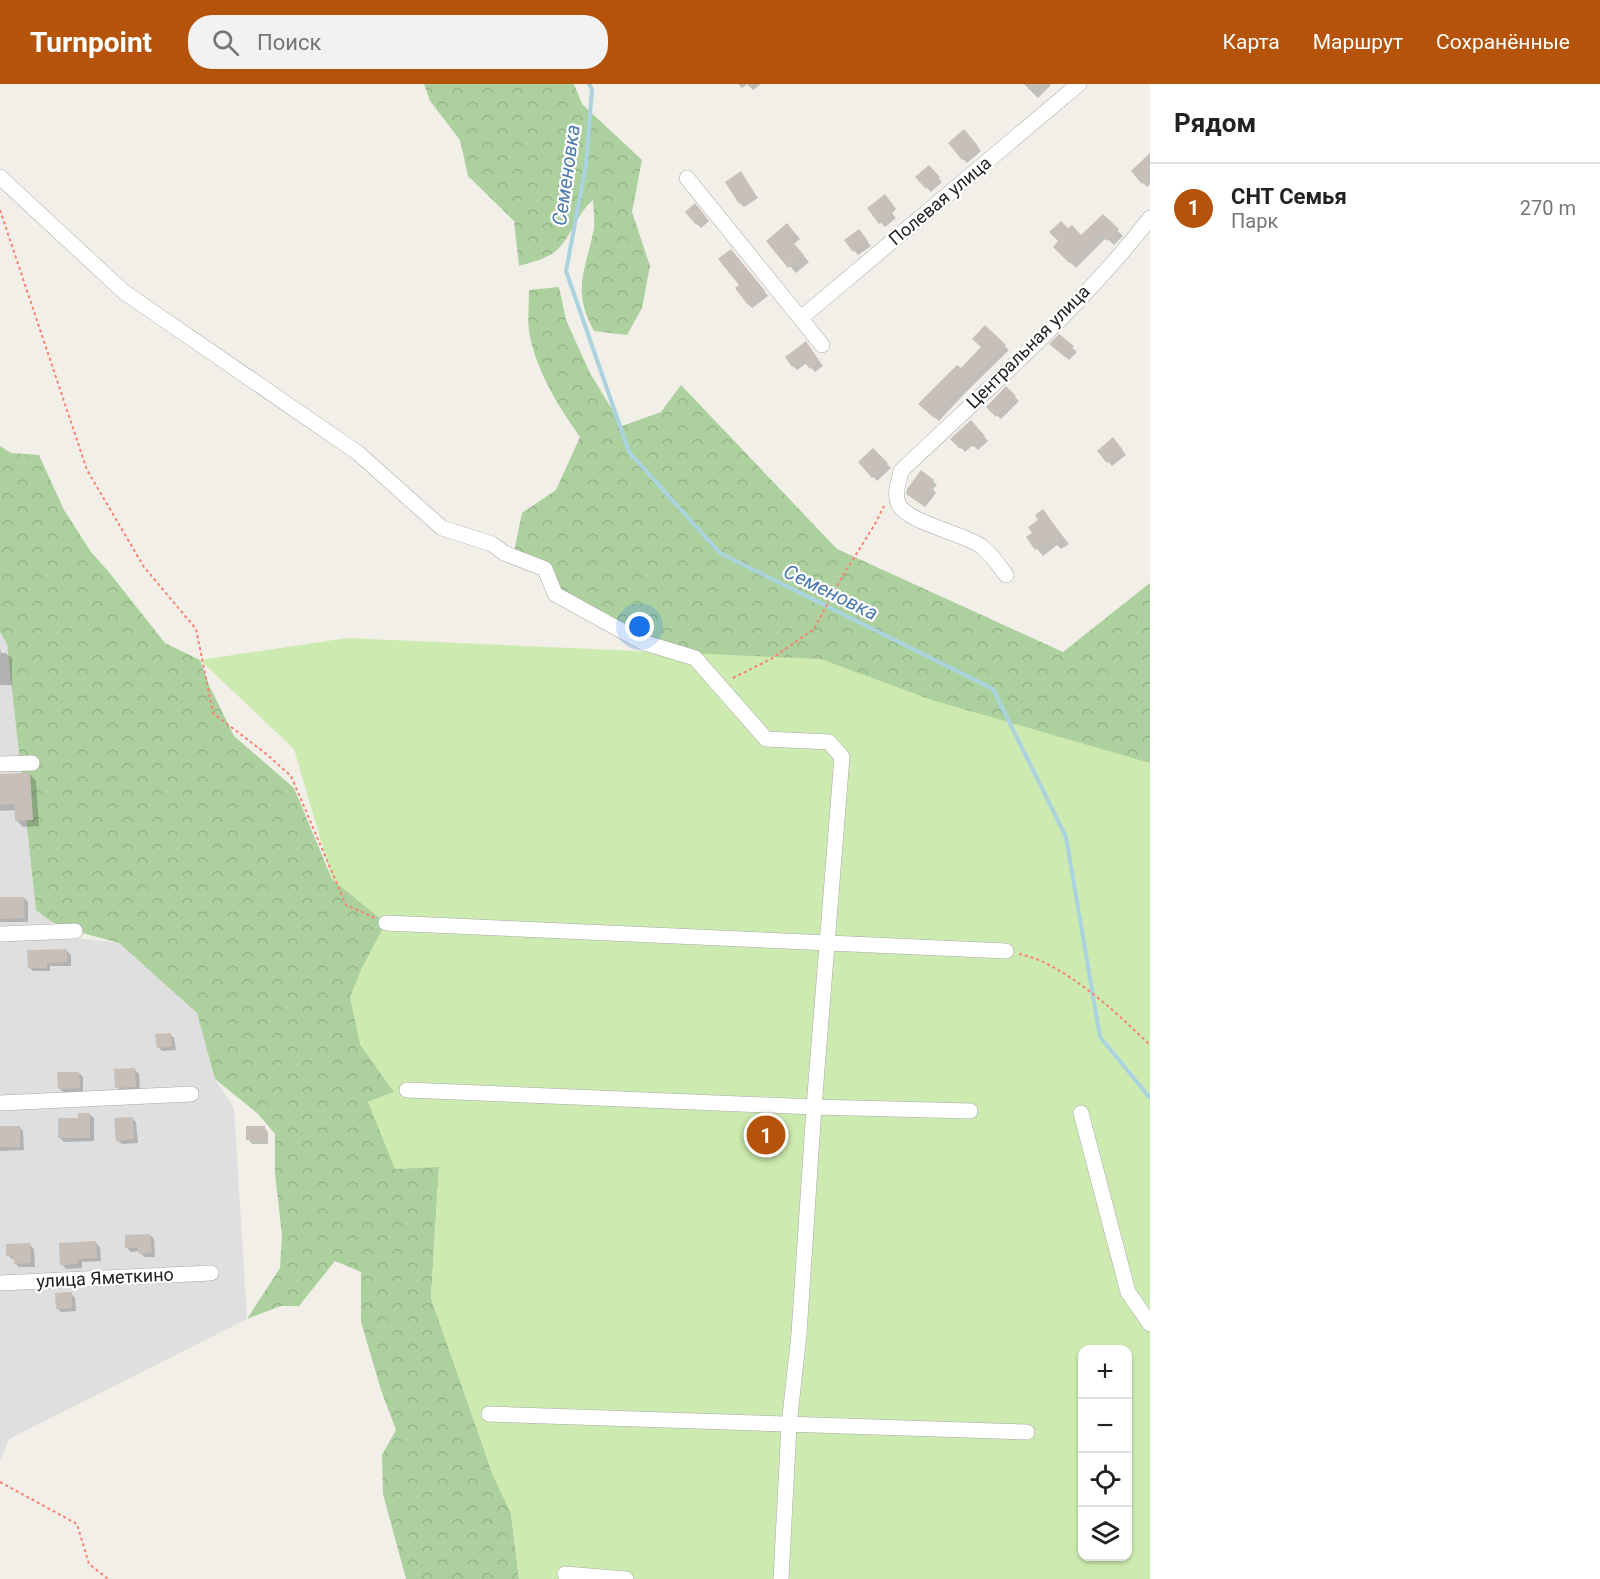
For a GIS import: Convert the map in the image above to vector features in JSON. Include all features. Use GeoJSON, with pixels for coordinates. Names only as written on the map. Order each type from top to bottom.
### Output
{"type":"FeatureCollection","features":[{"type":"Feature","properties":{"kind":"street","name":"Полевая улица"},"geometry":{"type":"LineString","coordinates":[[801,318],[1079,84]]}},
{"type":"Feature","properties":{"kind":"street"},"geometry":{"type":"LineString","coordinates":[[0,177],[124,292],[358,453],[442,528],[492,544],[504,553],[545,569],[555,594],[642,642],[695,658],[766,739],[829,742],[842,757],[814,1107],[800,1334],[789,1425],[782,1579]]}},
{"type":"Feature","properties":{"kind":"street"},"geometry":{"type":"LineString","coordinates":[[687,178],[822,345]]}},
{"type":"Feature","properties":{"kind":"street","name":"Центральная улица"},"geometry":{"type":"LineString","coordinates":[[1006,575],[981,546],[906,513],[898,505],[896,492],[901,471],[1049,329],[1126,250],[1150,218]]}},
{"type":"Feature","properties":{"kind":"street"},"geometry":{"type":"LineString","coordinates":[[0,764],[32,763]]}},
{"type":"Feature","properties":{"kind":"street"},"geometry":{"type":"LineString","coordinates":[[386,922],[1006,951]]}},
{"type":"Feature","properties":{"kind":"street"},"geometry":{"type":"LineString","coordinates":[[0,934],[75,931]]}},
{"type":"Feature","properties":{"kind":"street"},"geometry":{"type":"LineString","coordinates":[[407,1089],[814,1107],[970,1110]]}},
{"type":"Feature","properties":{"kind":"street"},"geometry":{"type":"LineString","coordinates":[[0,1103],[190,1094]]}},
{"type":"Feature","properties":{"kind":"street"},"geometry":{"type":"LineString","coordinates":[[1081,1113],[1128,1292],[1150,1324]]}},
{"type":"Feature","properties":{"kind":"street","name":"улица Яметкино"},"geometry":{"type":"LineString","coordinates":[[0,1283],[211,1273]]}},
{"type":"Feature","properties":{"kind":"street"},"geometry":{"type":"LineString","coordinates":[[489,1414],[1027,1432]]}},
{"type":"Feature","properties":{"kind":"street"},"geometry":{"type":"LineString","coordinates":[[565,1574],[626,1579]]}},
{"type":"Feature","properties":{"kind":"path"},"geometry":{"type":"LineString","coordinates":[[0,210],[87,470],[144,567],[196,628],[213,713],[291,776],[346,905],[386,922]]}},
{"type":"Feature","properties":{"kind":"path"},"geometry":{"type":"LineString","coordinates":[[719,685],[771,659],[814,629],[886,503]]}},
{"type":"Feature","properties":{"kind":"path"},"geometry":{"type":"LineString","coordinates":[[1006,951],[1029,956],[1066,975],[1101,1000],[1150,1045]]}},
{"type":"Feature","properties":{"kind":"path"},"geometry":{"type":"LineString","coordinates":[[0,1482],[78,1524],[89,1564],[108,1579]]}},
{"type":"Feature","properties":{"kind":"shaded area"},"geometry":{"type":"Polygon","coordinates":[[[0,632],[7,644],[36,910],[52,922],[48,935],[119,943],[197,1013],[215,1079],[234,1108],[247,1319],[9,1439],[0,1462],[0,632]]]}},
{"type":"Feature","properties":{"kind":"green space"},"geometry":{"type":"Polygon","coordinates":[[[424,84],[574,84],[582,104],[642,160],[632,212],[650,266],[642,308],[627,335],[594,331],[583,303],[582,279],[594,228],[593,200],[557,250],[543,258],[519,266],[514,221],[468,176],[460,140],[430,101],[424,84]]]}},
{"type":"Feature","properties":{"kind":"green space"},"geometry":{"type":"Polygon","coordinates":[[[559,287],[566,320],[590,373],[622,426],[661,412],[681,385],[837,549],[1063,652],[1150,583],[1150,964],[1062,1076],[1078,1460],[1078,1553],[695,658],[555,594],[545,569],[513,556],[522,513],[556,490],[580,437],[557,402],[538,364],[529,332],[529,290],[559,287]]]}},
{"type":"Feature","properties":{"kind":"green space"},"geometry":{"type":"Polygon","coordinates":[[[0,446],[11,453],[39,455],[64,510],[91,552],[165,643],[200,660],[209,685],[234,736],[294,788],[332,879],[386,923],[361,970],[360,1044],[394,1092],[368,1102],[439,1167],[431,1298],[493,1475],[511,1513],[519,1579],[406,1579],[383,1494],[382,1455],[396,1430],[381,1390],[361,1322],[361,1272],[335,1261],[299,1306],[281,1306],[247,1319],[280,1268],[282,1235],[275,1174],[275,1134],[258,1114],[215,1079],[197,1013],[119,943],[52,922],[36,910],[7,644],[0,632],[0,446]]]}},
{"type":"Feature","properties":{"kind":"green space"},"geometry":{"type":"Polygon","coordinates":[[[347,638],[821,659],[932,700],[1150,763],[1150,1579],[519,1579],[511,1513],[493,1475],[431,1298],[439,1167],[395,1169],[368,1102],[394,1092],[360,1044],[350,997],[361,970],[386,923],[332,879],[294,749],[200,660],[347,638]]]}},
{"type":"Feature","properties":{"kind":"green space"},"geometry":{"type":"Polygon","coordinates":[[[1132,1560],[1150,1579],[1089,1579],[1081,1561],[1132,1560]]]}},
{"type":"Feature","properties":{"kind":"building"},"geometry":{"type":"Polygon","coordinates":[[[964,129],[978,146],[962,160],[948,143],[964,129]]]}},
{"type":"Feature","properties":{"kind":"building"},"geometry":{"type":"Polygon","coordinates":[[[1150,153],[1150,177],[1142,184],[1131,171],[1150,153]]]}},
{"type":"Feature","properties":{"kind":"building"},"geometry":{"type":"Polygon","coordinates":[[[929,165],[940,177],[926,189],[915,177],[929,165]]]}},
{"type":"Feature","properties":{"kind":"building"},"geometry":{"type":"Polygon","coordinates":[[[741,171],[755,194],[739,204],[725,182],[741,171]]]}},
{"type":"Feature","properties":{"kind":"building"},"geometry":{"type":"Polygon","coordinates":[[[885,194],[893,205],[889,208],[893,213],[879,224],[867,208],[885,194]]]}},
{"type":"Feature","properties":{"kind":"building"},"geometry":{"type":"Polygon","coordinates":[[[695,203],[706,217],[696,225],[685,212],[695,203]]]}},
{"type":"Feature","properties":{"kind":"building"},"geometry":{"type":"Polygon","coordinates":[[[1103,214],[1119,229],[1107,241],[1100,233],[1069,263],[1053,247],[1058,241],[1049,232],[1061,221],[1068,228],[1072,225],[1081,235],[1103,214]]]}},
{"type":"Feature","properties":{"kind":"building"},"geometry":{"type":"Polygon","coordinates":[[[787,223],[794,232],[788,237],[804,255],[788,268],[766,241],[787,223]]]}},
{"type":"Feature","properties":{"kind":"building"},"geometry":{"type":"Polygon","coordinates":[[[859,229],[868,241],[853,252],[844,240],[859,229]]]}},
{"type":"Feature","properties":{"kind":"building"},"geometry":{"type":"Polygon","coordinates":[[[731,249],[765,291],[747,304],[735,288],[739,285],[718,259],[731,249]]]}},
{"type":"Feature","properties":{"kind":"building"},"geometry":{"type":"Polygon","coordinates":[[[985,325],[1006,345],[934,418],[918,404],[957,365],[961,368],[981,347],[972,339],[985,325]]]}},
{"type":"Feature","properties":{"kind":"building"},"geometry":{"type":"Polygon","coordinates":[[[1059,334],[1074,346],[1065,357],[1049,344],[1059,334]]]}},
{"type":"Feature","properties":{"kind":"building"},"geometry":{"type":"Polygon","coordinates":[[[806,341],[820,362],[810,369],[802,359],[792,367],[785,357],[806,341]]]}},
{"type":"Feature","properties":{"kind":"building"},"geometry":{"type":"Polygon","coordinates":[[[1006,386],[1016,396],[996,417],[986,407],[1006,386]]]}},
{"type":"Feature","properties":{"kind":"building"},"geometry":{"type":"Polygon","coordinates":[[[971,420],[985,436],[973,447],[968,442],[960,449],[950,439],[971,420]]]}},
{"type":"Feature","properties":{"kind":"building"},"geometry":{"type":"Polygon","coordinates":[[[1113,437],[1123,450],[1107,463],[1097,451],[1113,437]]]}},
{"type":"Feature","properties":{"kind":"building"},"geometry":{"type":"Polygon","coordinates":[[[873,448],[888,463],[872,478],[858,462],[873,448]]]}},
{"type":"Feature","properties":{"kind":"building"},"geometry":{"type":"Polygon","coordinates":[[[921,470],[934,480],[930,485],[933,488],[921,504],[906,494],[907,489],[921,470]]]}},
{"type":"Feature","properties":{"kind":"building"},"geometry":{"type":"Polygon","coordinates":[[[1043,509],[1063,537],[1054,544],[1050,539],[1035,550],[1026,537],[1032,533],[1028,527],[1038,520],[1035,515],[1043,509]]]}},
{"type":"Feature","properties":{"kind":"building"},"geometry":{"type":"Polygon","coordinates":[[[30,773],[33,820],[15,821],[14,804],[0,805],[0,774],[30,773]]]}},
{"type":"Feature","properties":{"kind":"building"},"geometry":{"type":"Polygon","coordinates":[[[0,897],[24,897],[25,918],[0,919],[0,897]]]}},
{"type":"Feature","properties":{"kind":"building"},"geometry":{"type":"Polygon","coordinates":[[[67,949],[67,962],[47,963],[47,968],[28,968],[27,950],[67,949]]]}},
{"type":"Feature","properties":{"kind":"building"},"geometry":{"type":"Polygon","coordinates":[[[171,1033],[172,1046],[157,1048],[155,1034],[171,1033]]]}},
{"type":"Feature","properties":{"kind":"building"},"geometry":{"type":"Polygon","coordinates":[[[135,1068],[136,1087],[115,1088],[114,1069],[135,1068]]]}},
{"type":"Feature","properties":{"kind":"building"},"geometry":{"type":"Polygon","coordinates":[[[57,1072],[79,1072],[80,1088],[58,1089],[57,1072]]]}},
{"type":"Feature","properties":{"kind":"building"},"geometry":{"type":"Polygon","coordinates":[[[78,1113],[90,1113],[90,1138],[58,1138],[58,1118],[78,1118],[78,1113]]]}},
{"type":"Feature","properties":{"kind":"building"},"geometry":{"type":"Polygon","coordinates":[[[133,1117],[134,1139],[116,1141],[114,1118],[133,1117]]]}},
{"type":"Feature","properties":{"kind":"building"},"geometry":{"type":"Polygon","coordinates":[[[0,1126],[20,1126],[20,1147],[0,1147],[0,1126]]]}},
{"type":"Feature","properties":{"kind":"building"},"geometry":{"type":"Polygon","coordinates":[[[246,1126],[265,1126],[265,1140],[246,1140],[246,1126]]]}},
{"type":"Feature","properties":{"kind":"building"},"geometry":{"type":"Polygon","coordinates":[[[150,1234],[152,1253],[139,1254],[138,1248],[125,1248],[125,1235],[150,1234]]]}},
{"type":"Feature","properties":{"kind":"building"},"geometry":{"type":"Polygon","coordinates":[[[96,1241],[97,1258],[78,1259],[78,1264],[60,1265],[59,1243],[96,1241]]]}},
{"type":"Feature","properties":{"kind":"building"},"geometry":{"type":"Polygon","coordinates":[[[30,1243],[31,1263],[14,1264],[13,1255],[6,1256],[6,1244],[30,1243]]]}},
{"type":"Feature","properties":{"kind":"building"},"geometry":{"type":"Polygon","coordinates":[[[72,1292],[72,1308],[56,1309],[55,1293],[72,1292]]]}},
{"type":"Feature","properties":{"kind":"waterway","name":"Семеновка"},"geometry":{"type":"LineString","coordinates":[[589,84],[592,89],[586,165],[566,271],[629,452],[720,553],[993,689],[1066,837],[1100,1037],[1150,1098]]}},
{"type":"Feature","properties":{"kind":"place","name":"СНТ Семья"},"geometry":{"type":"Point","coordinates":[766,1135]}}]}
